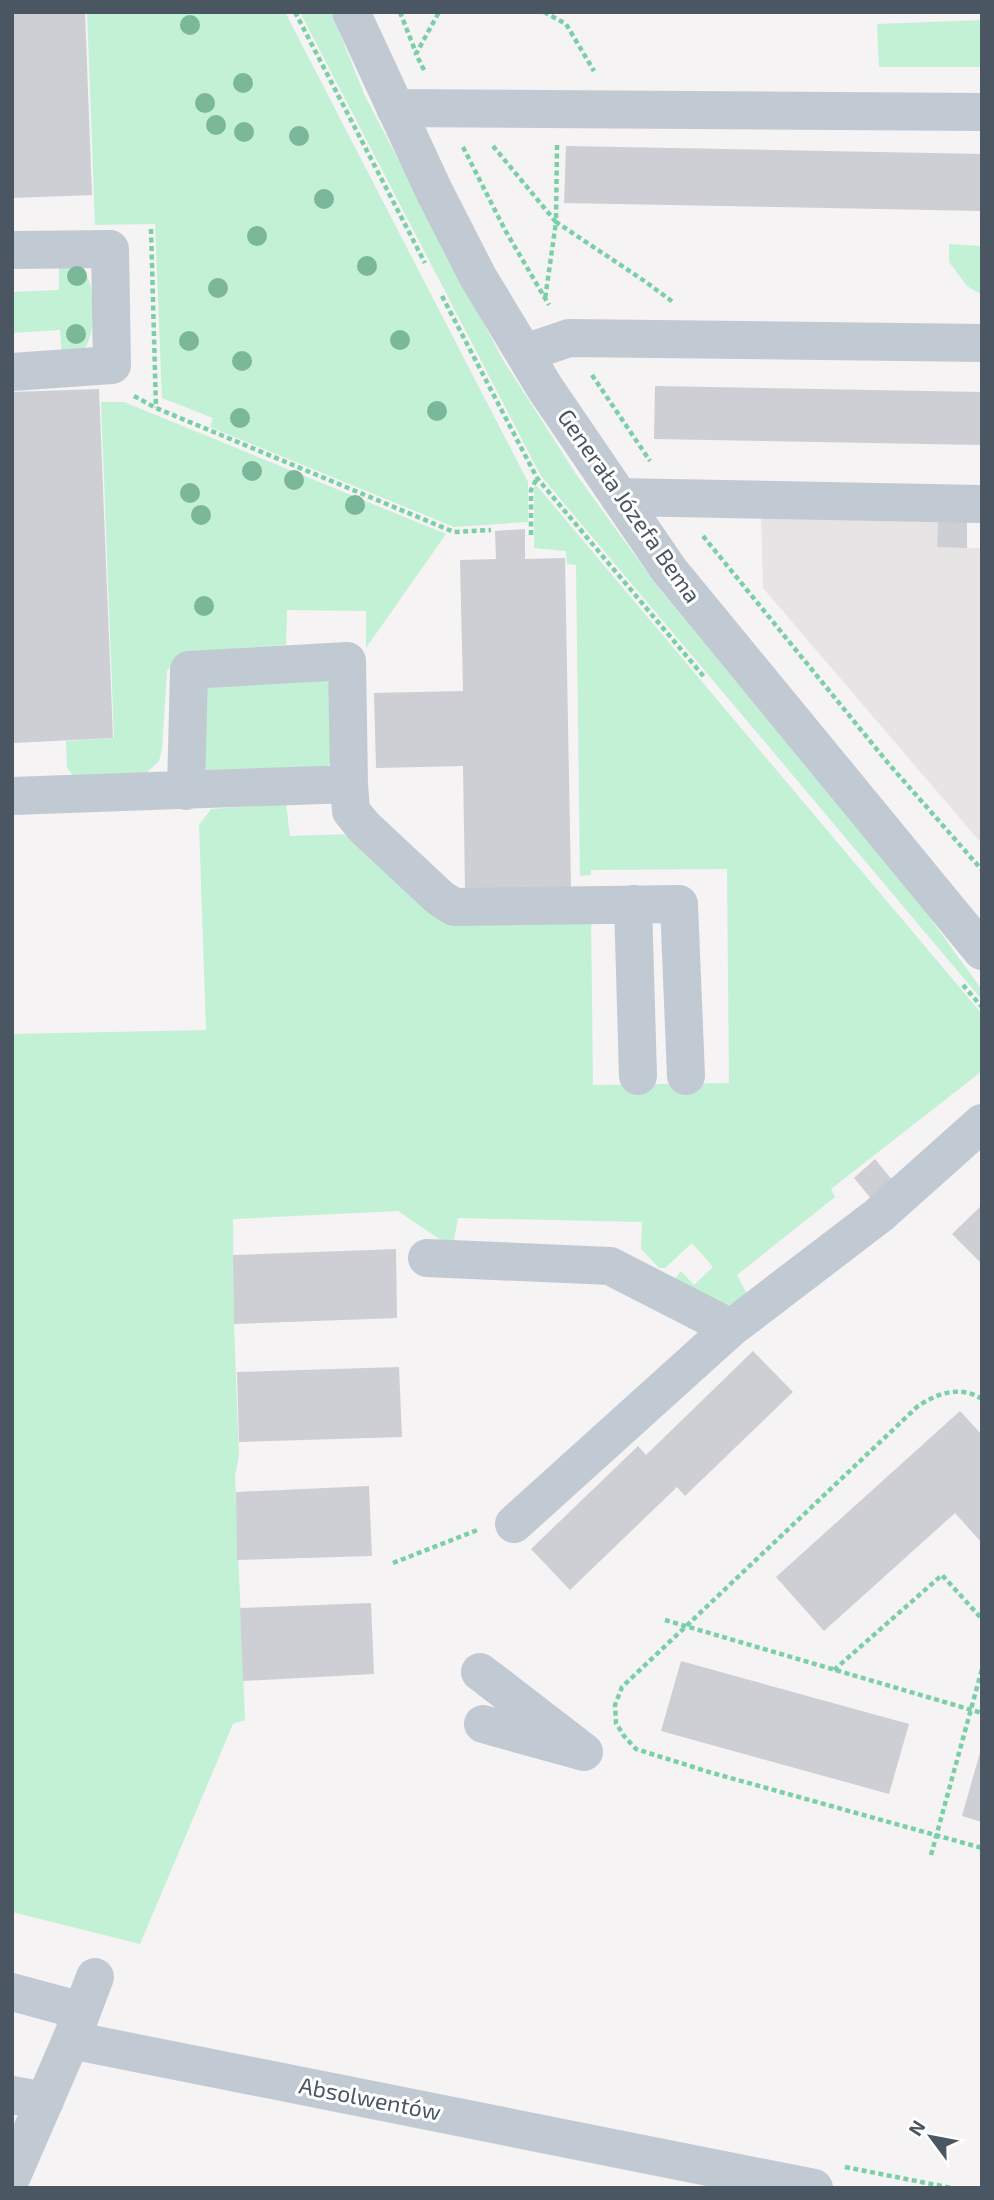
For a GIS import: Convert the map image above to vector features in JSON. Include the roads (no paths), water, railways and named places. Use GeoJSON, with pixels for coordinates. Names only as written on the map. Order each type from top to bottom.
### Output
{"type":"FeatureCollection","features":[{"type":"Feature","properties":{"kind":"street","name":"Generała Józefa Bema"},"geometry":{"type":"LineString","coordinates":[[351,12],[434,191],[478,277],[524,354],[619,497],[669,570],[982,951]]}},
{"type":"Feature","properties":{"kind":"street"},"geometry":{"type":"LineString","coordinates":[[395,108],[982,111]]}},
{"type":"Feature","properties":{"kind":"street"},"geometry":{"type":"LineString","coordinates":[[12,250],[110,249],[112,365],[12,372]]}},
{"type":"Feature","properties":{"kind":"street"},"geometry":{"type":"LineString","coordinates":[[524,354],[569,338],[982,343]]}},
{"type":"Feature","properties":{"kind":"street"},"geometry":{"type":"LineString","coordinates":[[619,497],[982,503]]}},
{"type":"Feature","properties":{"kind":"street"},"geometry":{"type":"LineString","coordinates":[[186,790],[190,670],[347,661],[351,811],[364,827],[440,898],[454,906],[679,904],[686,1076]]}},
{"type":"Feature","properties":{"kind":"street"},"geometry":{"type":"LineString","coordinates":[[12,796],[349,784]]}},
{"type":"Feature","properties":{"kind":"street"},"geometry":{"type":"LineString","coordinates":[[633,904],[638,1076]]}},
{"type":"Feature","properties":{"kind":"street"},"geometry":{"type":"LineString","coordinates":[[514,1524],[731,1328],[879,1215],[982,1123]]}},
{"type":"Feature","properties":{"kind":"street"},"geometry":{"type":"LineString","coordinates":[[427,1258],[610,1266],[731,1328]]}},
{"type":"Feature","properties":{"kind":"street"},"geometry":{"type":"LineString","coordinates":[[480,1672],[584,1752],[483,1724]]}},
{"type":"Feature","properties":{"kind":"street","name":"Absolwentów"},"geometry":{"type":"LineString","coordinates":[[12,1992],[814,2188]]}},
{"type":"Feature","properties":{"kind":"street"},"geometry":{"type":"LineString","coordinates":[[12,2176],[29,2098],[83,2009]]}}]}
